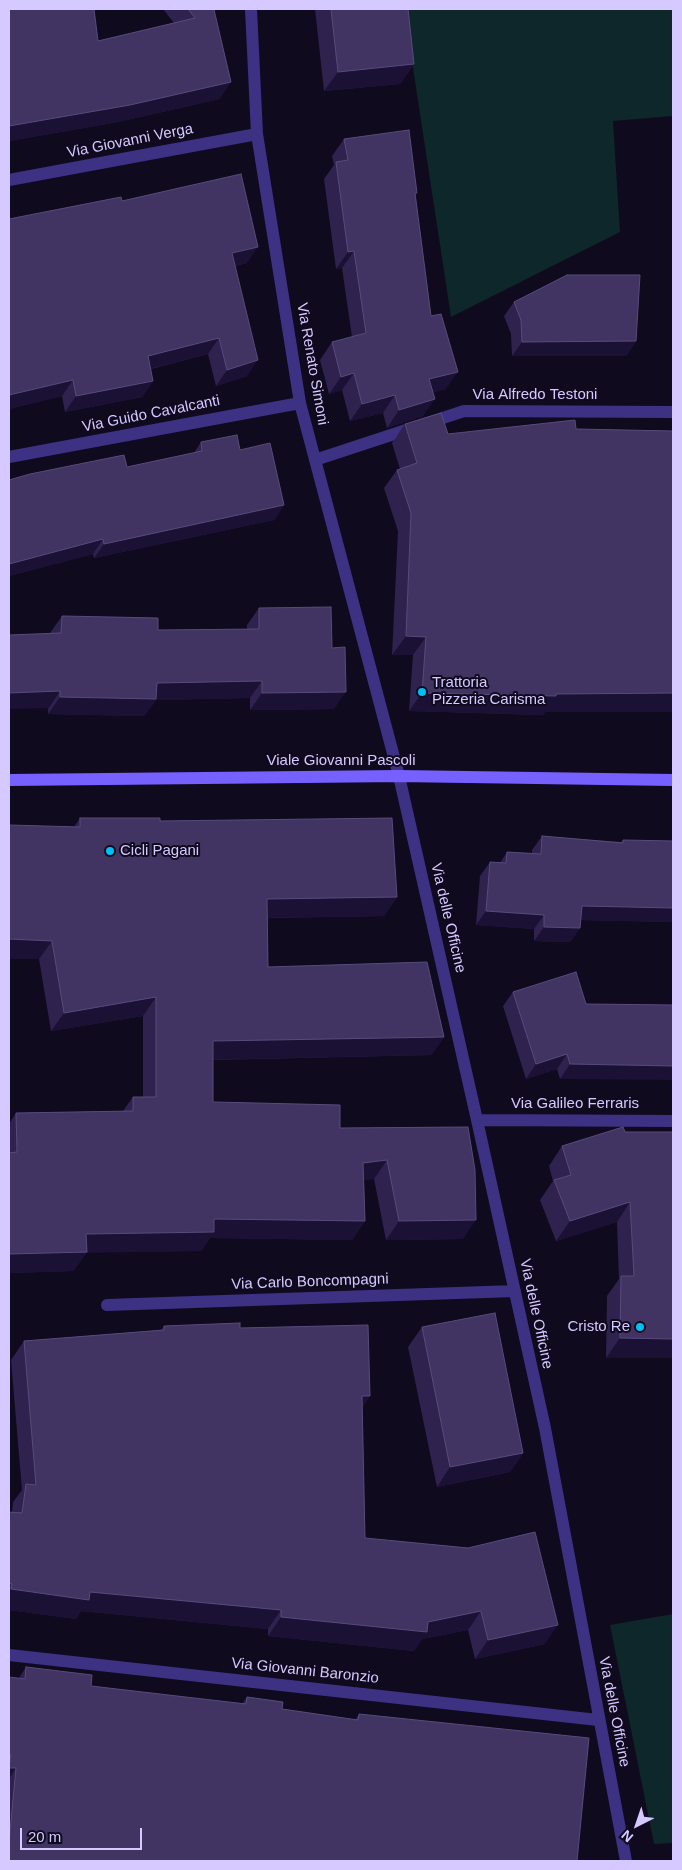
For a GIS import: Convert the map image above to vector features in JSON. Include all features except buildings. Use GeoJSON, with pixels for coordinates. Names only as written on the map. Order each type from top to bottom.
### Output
{"type":"FeatureCollection","features":[{"type":"Feature","properties":{"kind":"street","name":"Via Renato Simoni"},"geometry":{"type":"LineString","coordinates":[[251,9],[257,134],[300,403],[399,776]]}},
{"type":"Feature","properties":{"kind":"street","name":"Via Giovanni Verga"},"geometry":{"type":"LineString","coordinates":[[9,180],[257,134]]}},
{"type":"Feature","properties":{"kind":"street","name":"Via Guido Cavalcanti"},"geometry":{"type":"LineString","coordinates":[[9,457],[300,403]]}},
{"type":"Feature","properties":{"kind":"street","name":"Via Alfredo Testoni"},"geometry":{"type":"LineString","coordinates":[[315,460],[464,411],[673,412]]}},
{"type":"Feature","properties":{"kind":"street","name":"Viale Giovanni Pascoli"},"geometry":{"type":"LineString","coordinates":[[9,780],[399,776],[673,780]]}},
{"type":"Feature","properties":{"kind":"street","name":"Via delle Officine"},"geometry":{"type":"LineString","coordinates":[[399,776],[545,1428],[598,1720],[626,1861]]}},
{"type":"Feature","properties":{"kind":"street","name":"Via Galileo Ferraris"},"geometry":{"type":"LineString","coordinates":[[477,1120],[673,1122]]}},
{"type":"Feature","properties":{"kind":"street","name":"Via Carlo Boncompagni"},"geometry":{"type":"LineString","coordinates":[[107,1305],[515,1291]]}},
{"type":"Feature","properties":{"kind":"street","name":"Via Giovanni Baronzio"},"geometry":{"type":"LineString","coordinates":[[9,1655],[598,1720]]}},
{"type":"Feature","properties":{"kind":"green space"},"geometry":{"type":"Polygon","coordinates":[[[404,9],[673,9],[673,116],[613,121],[620,232],[451,317],[404,9]]]}},
{"type":"Feature","properties":{"kind":"green space"},"geometry":{"type":"Polygon","coordinates":[[[673,1614],[673,1843],[654,1844],[610,1625],[673,1614]]]}},
{"type":"Feature","properties":{"kind":"place","name":"Trattoria Pizzeria Carisma"},"geometry":{"type":"Point","coordinates":[422,692]}},
{"type":"Feature","properties":{"kind":"place","name":"Cicli Pagani"},"geometry":{"type":"Point","coordinates":[110,851]}},
{"type":"Feature","properties":{"kind":"place","name":"Cristo Re"},"geometry":{"type":"Point","coordinates":[640,1327]}}]}
